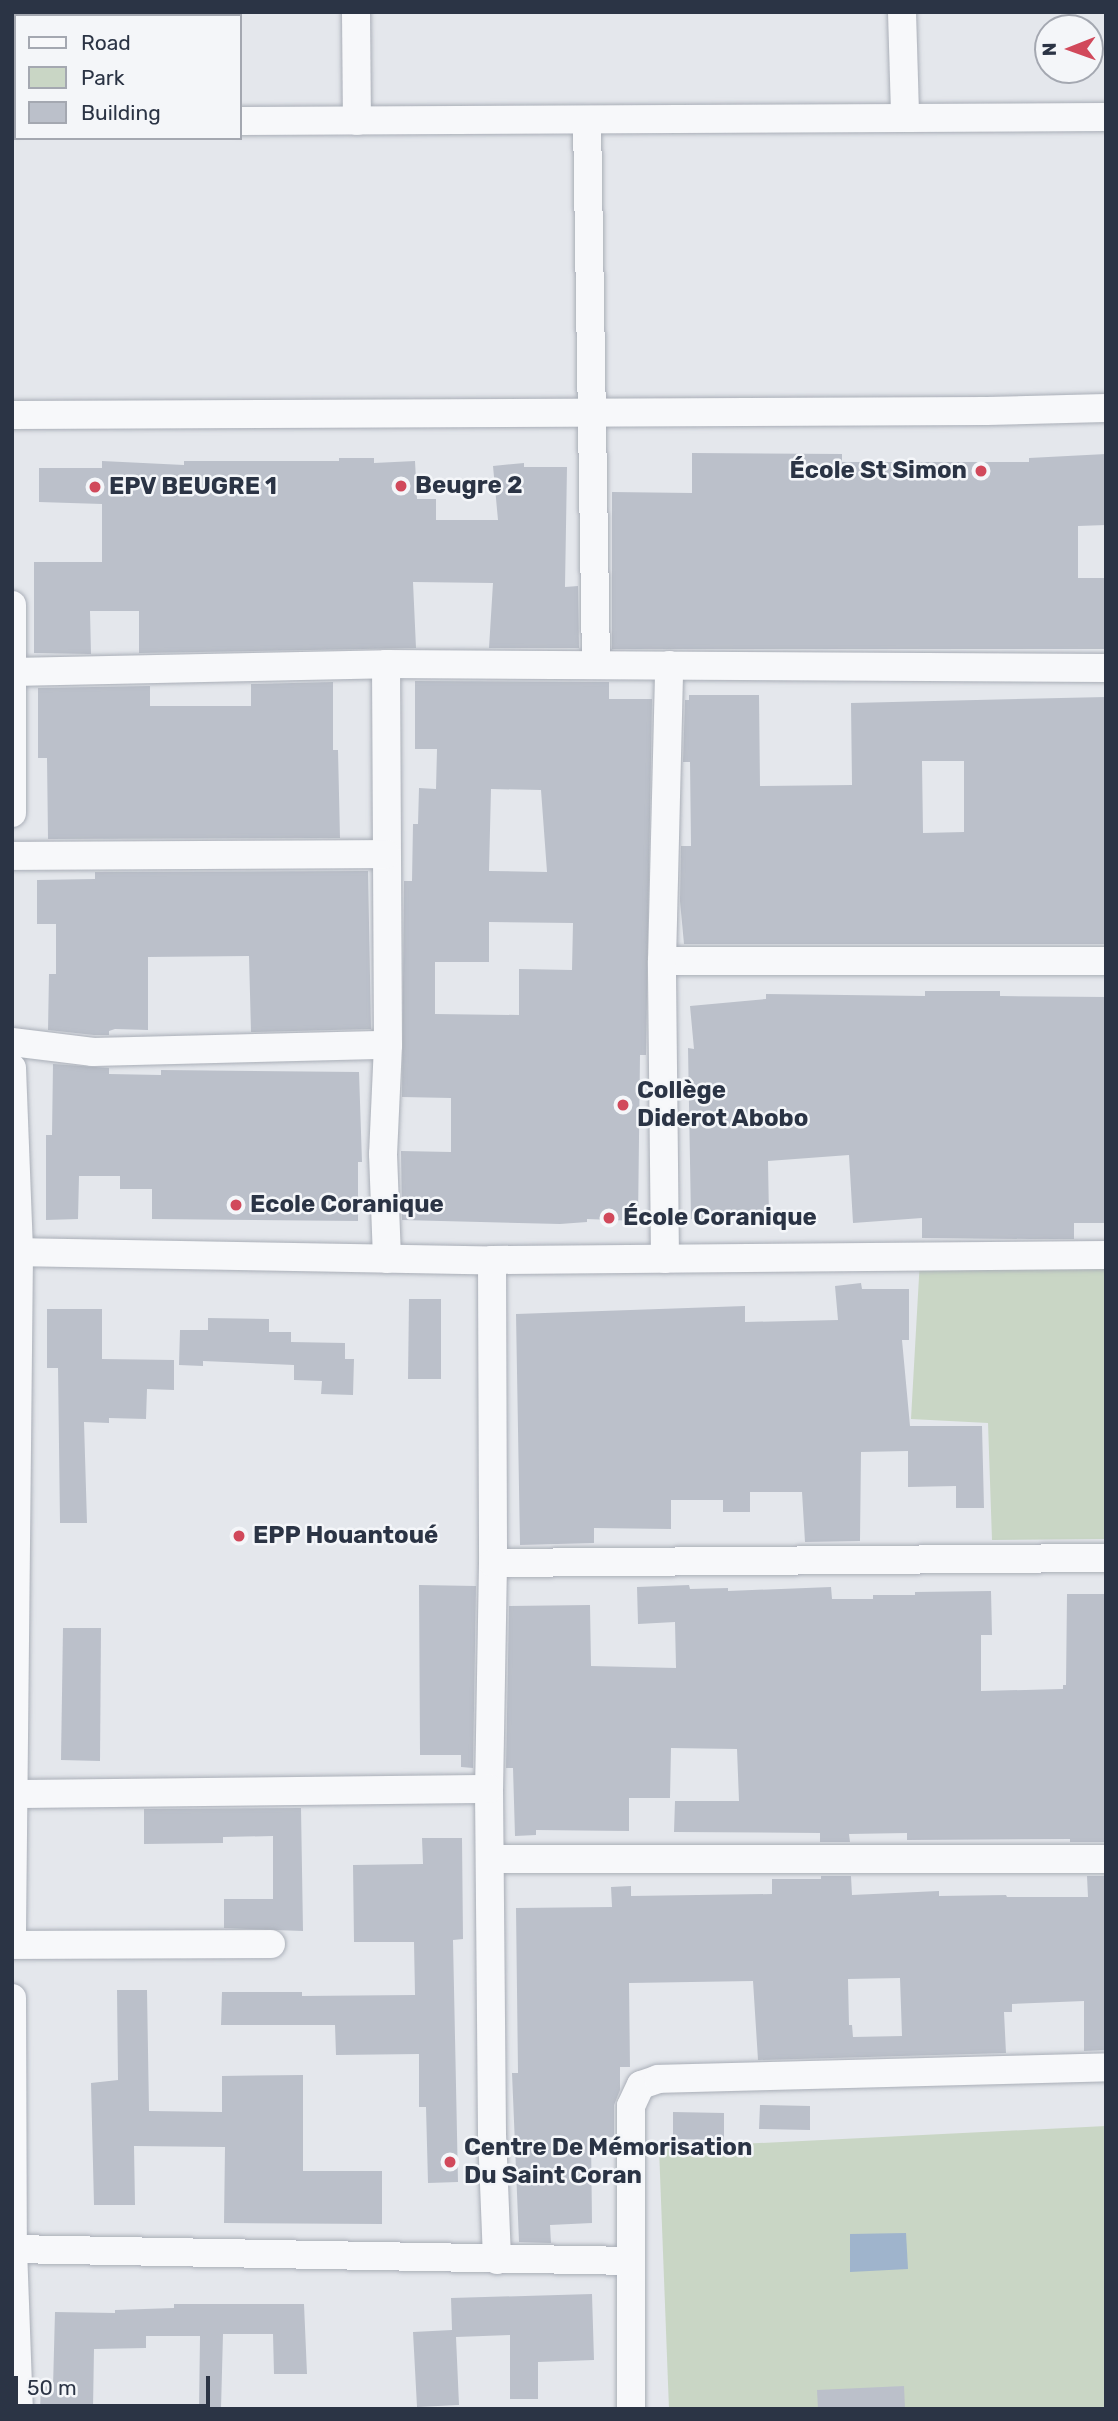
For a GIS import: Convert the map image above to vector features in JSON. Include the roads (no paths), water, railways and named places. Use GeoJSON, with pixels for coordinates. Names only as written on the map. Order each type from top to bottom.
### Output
{"type":"FeatureCollection","features":[{"type":"Feature","properties":{"kind":"street"},"geometry":{"type":"LineString","coordinates":[[356,12],[357,121]]}},
{"type":"Feature","properties":{"kind":"street"},"geometry":{"type":"LineString","coordinates":[[902,12],[905,116]]}},
{"type":"Feature","properties":{"kind":"street"},"geometry":{"type":"LineString","coordinates":[[242,121],[1106,117]]}},
{"type":"Feature","properties":{"kind":"street"},"geometry":{"type":"LineString","coordinates":[[587,120],[596,665]]}},
{"type":"Feature","properties":{"kind":"street"},"geometry":{"type":"LineString","coordinates":[[12,415],[988,411],[1106,408]]}},
{"type":"Feature","properties":{"kind":"street"},"geometry":{"type":"LineString","coordinates":[[12,605],[12,813]]}},
{"type":"Feature","properties":{"kind":"street"},"geometry":{"type":"LineString","coordinates":[[386,664],[388,1045],[383,1154],[387,1259]]}},
{"type":"Feature","properties":{"kind":"street"},"geometry":{"type":"LineString","coordinates":[[13,672],[386,664],[1106,668]]}},
{"type":"Feature","properties":{"kind":"street"},"geometry":{"type":"LineString","coordinates":[[665,1259],[662,961],[668,665]]}},
{"type":"Feature","properties":{"kind":"street"},"geometry":{"type":"LineString","coordinates":[[12,856],[386,855]]}},
{"type":"Feature","properties":{"kind":"street"},"geometry":{"type":"LineString","coordinates":[[662,961],[1106,961]]}},
{"type":"Feature","properties":{"kind":"street"},"geometry":{"type":"LineString","coordinates":[[12,1042],[93,1052],[388,1045]]}},
{"type":"Feature","properties":{"kind":"street"},"geometry":{"type":"LineString","coordinates":[[12,1068],[15,1252],[12,1934]]}},
{"type":"Feature","properties":{"kind":"street"},"geometry":{"type":"LineString","coordinates":[[15,1252],[492,1260],[1106,1255]]}},
{"type":"Feature","properties":{"kind":"street"},"geometry":{"type":"LineString","coordinates":[[492,1260],[494,1563],[489,1790],[492,2134],[497,2260]]}},
{"type":"Feature","properties":{"kind":"street"},"geometry":{"type":"LineString","coordinates":[[494,1563],[1106,1558]]}},
{"type":"Feature","properties":{"kind":"street"},"geometry":{"type":"LineString","coordinates":[[13,1794],[489,1790]]}},
{"type":"Feature","properties":{"kind":"street"},"geometry":{"type":"LineString","coordinates":[[490,1859],[1106,1859]]}},
{"type":"Feature","properties":{"kind":"street"},"geometry":{"type":"LineString","coordinates":[[12,1945],[271,1944]]}},
{"type":"Feature","properties":{"kind":"street"},"geometry":{"type":"LineString","coordinates":[[12,1998],[13,2249],[19,2409]]}},
{"type":"Feature","properties":{"kind":"street"},"geometry":{"type":"LineString","coordinates":[[631,2409],[631,2106],[641,2085],[658,2079],[1106,2067]]}},
{"type":"Feature","properties":{"kind":"street"},"geometry":{"type":"LineString","coordinates":[[13,2249],[631,2261]]}},
{"type":"Feature","properties":{"kind":"water"},"geometry":{"type":"Polygon","coordinates":[[[906,2233],[908,2269],[850,2272],[850,2234],[906,2233]]]}},
{"type":"Feature","properties":{"kind":"place","name":"École St Simon"},"geometry":{"type":"Point","coordinates":[981,471]}},
{"type":"Feature","properties":{"kind":"place","name":"Beugre 2"},"geometry":{"type":"Point","coordinates":[401,486]}},
{"type":"Feature","properties":{"kind":"place","name":"EPV BEUGRE 1"},"geometry":{"type":"Point","coordinates":[95,487]}},
{"type":"Feature","properties":{"kind":"place","name":"Collège Diderot Abobo"},"geometry":{"type":"Point","coordinates":[623,1105]}},
{"type":"Feature","properties":{"kind":"place","name":"Ecole Coranique"},"geometry":{"type":"Point","coordinates":[236,1205]}},
{"type":"Feature","properties":{"kind":"place","name":"École Coranique"},"geometry":{"type":"Point","coordinates":[609,1218]}},
{"type":"Feature","properties":{"kind":"place","name":"EPP Houantoué"},"geometry":{"type":"Point","coordinates":[239,1536]}},
{"type":"Feature","properties":{"kind":"place","name":"Centre De Mémorisation Du Saint Coran"},"geometry":{"type":"Point","coordinates":[450,2162]}}]}
